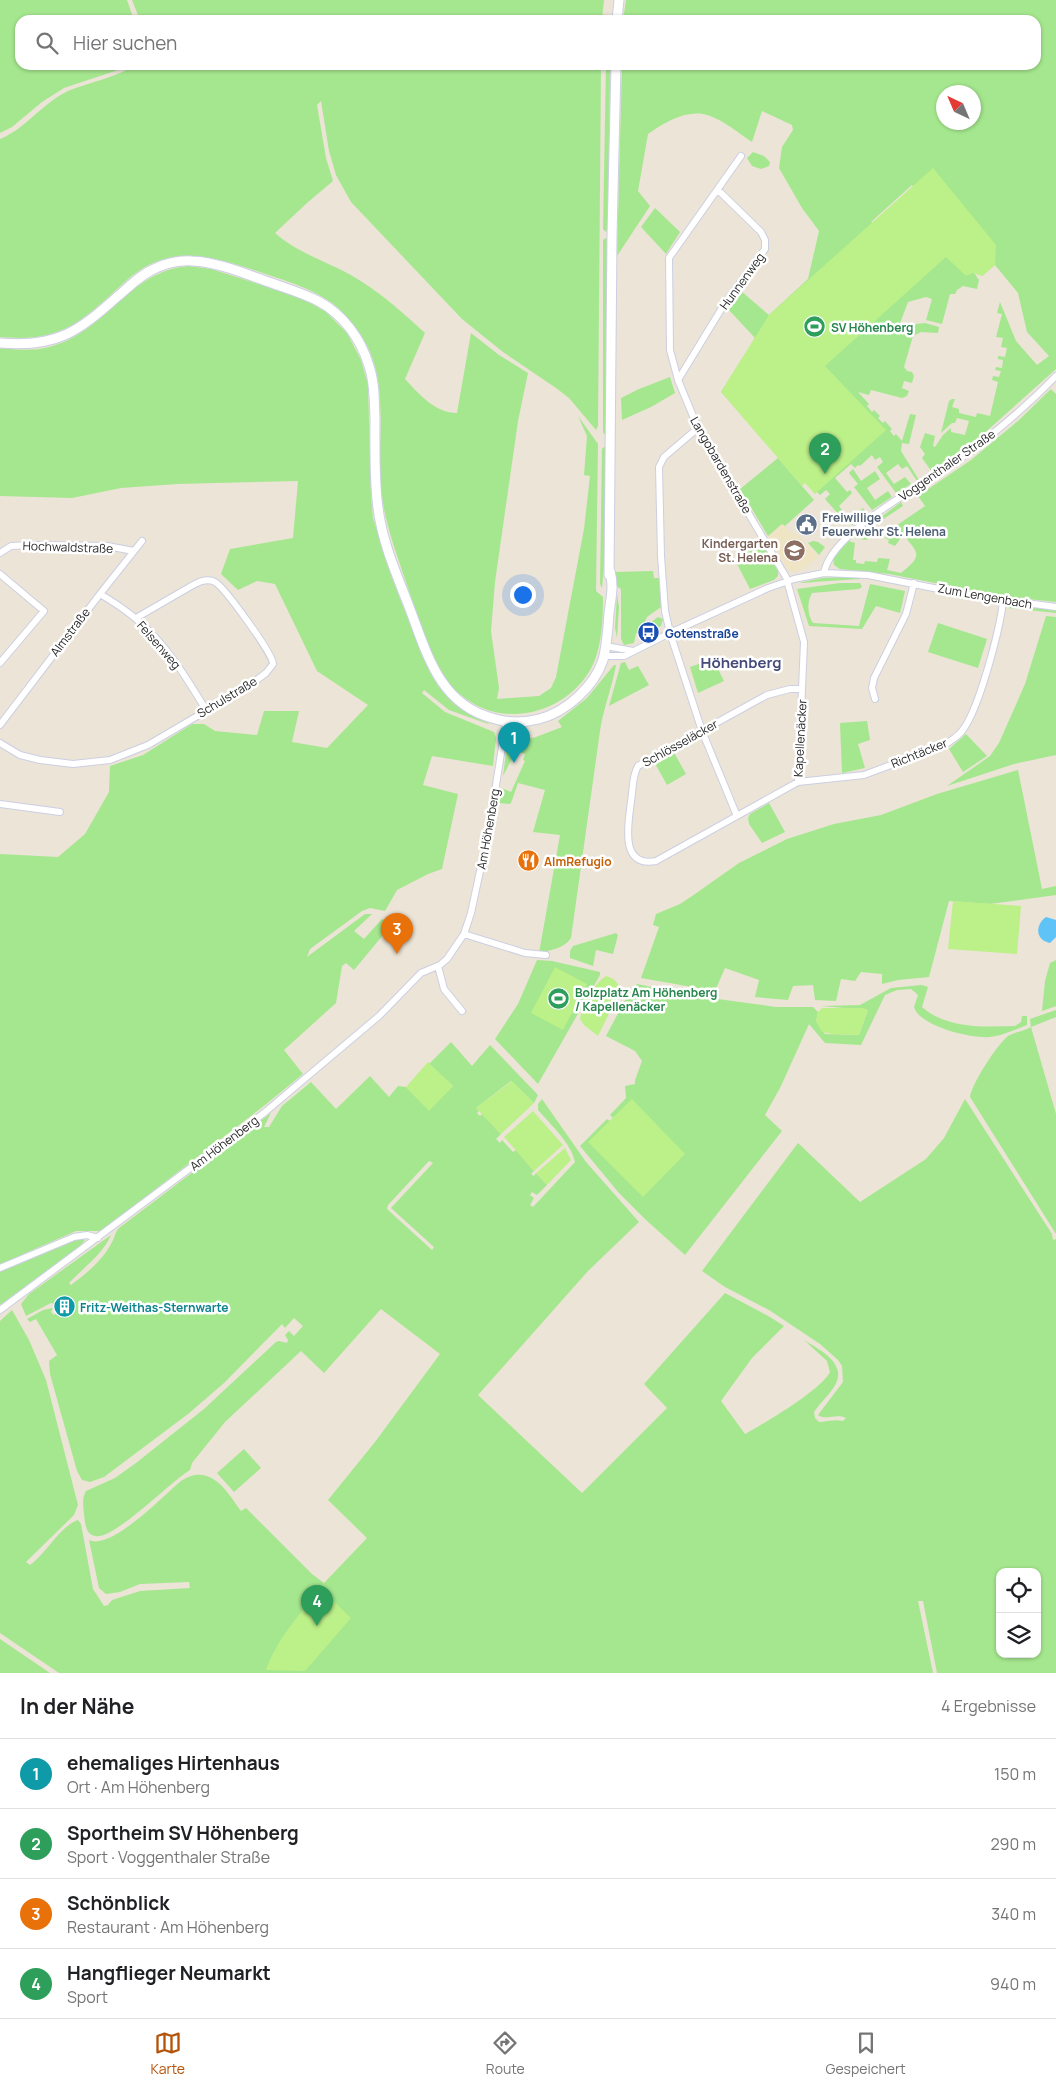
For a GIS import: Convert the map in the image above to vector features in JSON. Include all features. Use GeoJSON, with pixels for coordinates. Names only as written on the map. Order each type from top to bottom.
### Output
{"type":"FeatureCollection","features":[{"type":"Feature","properties":{"kind":"main road"},"geometry":{"type":"LineString","coordinates":[[618,15],[619,0]]}},
{"type":"Feature","properties":{"kind":"main road"},"geometry":{"type":"LineString","coordinates":[[0,343],[42,343],[64,336],[91,320],[145,274],[163,265],[184,261],[219,266],[302,294],[328,307],[354,335],[370,366],[374,391],[376,490],[383,533],[432,665],[443,686],[463,705],[480,715],[506,722],[535,720],[560,710],[572,701],[592,680],[604,656],[606,646],[609,609],[607,592],[610,571],[609,441],[616,70]]}},
{"type":"Feature","properties":{"kind":"street","name":"Langobardenstraße"},"geometry":{"type":"LineString","coordinates":[[741,156],[669,258],[670,350],[678,380],[698,428],[787,581]]}},
{"type":"Feature","properties":{"kind":"street","name":"Hunnenweg"},"geometry":{"type":"LineString","coordinates":[[678,380],[725,303],[765,249],[765,240],[761,232],[718,190]]}},
{"type":"Feature","properties":{"kind":"street","name":"Voggenthaler Straße"},"geometry":{"type":"LineString","coordinates":[[824,572],[828,559],[850,533],[960,458],[1016,414],[1054,378]]}},
{"type":"Feature","properties":{"kind":"street"},"geometry":{"type":"LineString","coordinates":[[698,428],[664,457],[659,467],[661,562],[665,611],[670,633],[702,731],[737,816]]}},
{"type":"Feature","properties":{"kind":"street","name":"Almstraße"},"geometry":{"type":"LineString","coordinates":[[0,725],[142,541]]}},
{"type":"Feature","properties":{"kind":"street","name":"Hochwaldstraße"},"geometry":{"type":"LineString","coordinates":[[1,550],[16,545],[50,545],[107,546],[134,551]]}},
{"type":"Feature","properties":{"kind":"street","name":"Zum Lengenbach"},"geometry":{"type":"LineString","coordinates":[[604,656],[621,657],[746,597],[787,581],[824,572],[868,575],[1003,601],[1056,606]]}},
{"type":"Feature","properties":{"kind":"street"},"geometry":{"type":"LineString","coordinates":[[0,574],[44,611],[0,663]]}},
{"type":"Feature","properties":{"kind":"street","name":"Schulstraße"},"geometry":{"type":"LineString","coordinates":[[0,743],[20,755],[40,760],[64,763],[100,762],[139,750],[250,685],[266,673],[273,664],[264,646],[226,593],[214,582],[200,581],[136,618]]}},
{"type":"Feature","properties":{"kind":"street","name":"Kapellenäcker"},"geometry":{"type":"LineString","coordinates":[[737,816],[798,782],[803,637],[787,581]]}},
{"type":"Feature","properties":{"kind":"street"},"geometry":{"type":"LineString","coordinates":[[875,699],[872,688],[874,678],[906,614],[914,583]]}},
{"type":"Feature","properties":{"kind":"street","name":"Felsenweg"},"geometry":{"type":"LineString","coordinates":[[100,594],[136,618],[153,635],[178,665],[206,710]]}},
{"type":"Feature","properties":{"kind":"street","name":"Richtäcker"},"geometry":{"type":"LineString","coordinates":[[798,782],[864,775],[944,745],[958,736],[967,724],[974,707],[997,634],[1003,601]]}},
{"type":"Feature","properties":{"kind":"street"},"geometry":{"type":"LineString","coordinates":[[606,646],[633,651]]}},
{"type":"Feature","properties":{"kind":"street","name":"Schlösseläcker"},"geometry":{"type":"LineString","coordinates":[[737,816],[656,860],[640,859],[629,846],[627,834],[635,773],[638,766],[767,695],[790,689],[802,689]]}},
{"type":"Feature","properties":{"kind":"street","name":"Am Höhenberg"},"geometry":{"type":"LineString","coordinates":[[0,1310],[264,1113],[379,1016],[421,973],[438,966],[455,949],[464,934],[471,913],[487,839],[506,722]]}},
{"type":"Feature","properties":{"kind":"street"},"geometry":{"type":"LineString","coordinates":[[0,804],[60,812]]}},
{"type":"Feature","properties":{"kind":"street"},"geometry":{"type":"LineString","coordinates":[[464,934],[525,954],[546,955]]}},
{"type":"Feature","properties":{"kind":"street"},"geometry":{"type":"LineString","coordinates":[[438,966],[444,989],[462,1011]]}},
{"type":"Feature","properties":{"kind":"street"},"geometry":{"type":"LineString","coordinates":[[0,1268],[74,1237],[87,1235],[98,1238]]}},
{"type":"Feature","properties":{"kind":"shaded area","name":"Kindergarten St. Helena"},"geometry":{"type":"Polygon","coordinates":[[[782,524],[794,535],[796,533],[819,557],[802,570],[793,572],[787,569],[768,536],[782,524]]]}},
{"type":"Feature","properties":{"kind":"green space"},"geometry":{"type":"Polygon","coordinates":[[[0,0],[127,0],[132,15],[15,15],[15,70],[118,70],[64,88],[42,102],[12,127],[0,133],[0,0]]]}},
{"type":"Feature","properties":{"kind":"green space"},"geometry":{"type":"Polygon","coordinates":[[[132,0],[604,0],[602,15],[138,15],[132,0]]]}},
{"type":"Feature","properties":{"kind":"green space"},"geometry":{"type":"Polygon","coordinates":[[[626,0],[1056,0],[1056,369],[961,454],[932,472],[922,458],[925,454],[920,447],[925,433],[935,436],[933,446],[935,447],[943,435],[951,428],[951,432],[965,435],[969,421],[957,418],[955,423],[952,423],[941,433],[949,401],[955,399],[952,407],[959,409],[959,413],[976,417],[977,413],[990,416],[998,382],[992,380],[993,376],[999,377],[1001,371],[995,370],[996,367],[1002,368],[1003,360],[998,359],[998,356],[1005,357],[1007,348],[1001,347],[1003,338],[996,337],[1002,314],[997,313],[1000,302],[1016,341],[1037,365],[1049,356],[1027,332],[1018,293],[995,265],[982,276],[912,185],[871,222],[955,245],[979,280],[977,289],[963,286],[955,294],[950,294],[942,324],[926,320],[932,299],[926,297],[908,302],[899,326],[913,329],[916,324],[925,323],[939,327],[938,333],[921,332],[913,336],[904,367],[907,371],[912,372],[914,376],[912,383],[904,381],[902,388],[909,391],[907,396],[902,398],[871,390],[869,395],[858,392],[869,404],[867,406],[872,412],[874,410],[880,416],[878,418],[883,423],[885,421],[892,429],[890,431],[894,436],[896,434],[902,441],[910,414],[916,415],[909,444],[902,443],[901,451],[919,480],[917,481],[907,466],[902,469],[898,464],[886,473],[894,484],[905,477],[911,484],[896,493],[877,467],[883,462],[880,457],[875,460],[872,455],[855,468],[851,464],[835,478],[847,492],[850,490],[852,493],[839,506],[849,519],[863,508],[865,511],[864,516],[853,525],[847,524],[825,499],[830,494],[826,490],[820,495],[721,392],[755,338],[728,309],[741,291],[769,315],[808,279],[819,231],[802,208],[779,168],[782,147],[793,130],[792,125],[762,111],[752,142],[716,118],[703,114],[681,116],[661,126],[648,134],[638,191],[650,206],[617,256],[622,70],[1041,70],[1041,15],[624,15],[626,0]]]}},
{"type":"Feature","properties":{"kind":"green space"},"geometry":{"type":"Polygon","coordinates":[[[126,70],[601,70],[598,426],[596,430],[569,398],[503,352],[462,319],[351,202],[336,175],[329,151],[321,101],[317,105],[326,158],[333,181],[275,233],[292,246],[349,274],[370,287],[425,333],[405,379],[428,402],[442,410],[457,413],[471,333],[499,355],[528,373],[518,421],[495,582],[491,631],[499,688],[497,699],[539,696],[551,688],[556,677],[584,529],[590,476],[584,475],[587,436],[578,416],[598,444],[596,591],[603,597],[601,636],[597,655],[589,672],[577,687],[563,699],[547,707],[530,712],[512,714],[494,712],[477,706],[461,695],[442,676],[417,616],[388,528],[381,486],[381,414],[375,368],[367,346],[354,326],[329,301],[302,287],[232,263],[197,256],[175,257],[157,261],[139,271],[90,313],[65,329],[37,337],[0,337],[0,139],[9,135],[66,92],[126,70]]]}},
{"type":"Feature","properties":{"kind":"green space"},"geometry":{"type":"Polygon","coordinates":[[[606,70],[610,70],[608,228],[606,232],[603,229],[606,70]]]}},
{"type":"Feature","properties":{"kind":"green space"},"geometry":{"type":"Polygon","coordinates":[[[753,152],[764,156],[770,162],[769,166],[761,169],[752,166],[747,158],[753,152]]]}},
{"type":"Feature","properties":{"kind":"green space","name":"SV Höhenberg"},"geometry":{"type":"Polygon","coordinates":[[[933,168],[996,245],[995,265],[982,276],[973,273],[966,276],[946,257],[825,366],[886,430],[815,494],[805,483],[802,486],[721,392],[769,315],[933,168]]]}},
{"type":"Feature","properties":{"kind":"green space"},"geometry":{"type":"Polygon","coordinates":[[[655,208],[680,232],[666,254],[641,227],[655,208]]]}},
{"type":"Feature","properties":{"kind":"green space"},"geometry":{"type":"Polygon","coordinates":[[[606,238],[608,240],[605,435],[603,432],[603,240],[606,238]]]}},
{"type":"Feature","properties":{"kind":"green space"},"geometry":{"type":"Polygon","coordinates":[[[189,266],[211,269],[302,298],[326,312],[347,333],[361,360],[368,385],[373,518],[392,578],[422,655],[438,686],[454,704],[491,725],[449,710],[424,690],[422,693],[445,712],[494,732],[496,738],[493,766],[432,756],[423,785],[458,794],[442,869],[397,890],[385,911],[370,908],[362,911],[310,949],[307,957],[365,914],[372,914],[354,931],[364,939],[382,919],[393,923],[354,970],[346,963],[342,966],[336,1003],[284,1050],[303,1074],[106,1227],[99,1231],[76,1231],[21,1255],[23,1261],[76,1240],[82,1238],[85,1240],[80,1246],[0,1305],[0,854],[58,857],[85,834],[109,792],[110,766],[143,755],[192,724],[204,724],[215,731],[257,735],[264,711],[299,711],[292,742],[327,748],[368,705],[317,671],[275,584],[257,581],[238,590],[221,574],[230,549],[293,538],[298,481],[177,484],[121,488],[72,498],[0,496],[0,348],[37,349],[69,340],[102,317],[132,290],[149,279],[168,270],[189,266]]]}},
{"type":"Feature","properties":{"kind":"green space"},"geometry":{"type":"Polygon","coordinates":[[[670,377],[675,393],[651,407],[622,420],[621,398],[670,377]]]}},
{"type":"Feature","properties":{"kind":"green space"},"geometry":{"type":"Polygon","coordinates":[[[1051,389],[1056,394],[1056,602],[1001,596],[889,574],[840,569],[834,565],[833,558],[846,540],[855,543],[853,560],[856,560],[856,563],[864,564],[865,561],[877,562],[878,558],[890,559],[887,570],[901,573],[913,563],[916,555],[915,551],[903,535],[895,546],[888,543],[889,540],[885,538],[887,532],[925,506],[918,496],[971,460],[1018,421],[1051,389]]]}},
{"type":"Feature","properties":{"kind":"green space"},"geometry":{"type":"Polygon","coordinates":[[[604,447],[607,449],[605,553],[602,588],[600,584],[602,449],[604,447]]]}},
{"type":"Feature","properties":{"kind":"green space"},"geometry":{"type":"Polygon","coordinates":[[[778,458],[814,500],[785,526],[782,524],[768,536],[740,489],[778,458]]]}},
{"type":"Feature","properties":{"kind":"green space"},"geometry":{"type":"Polygon","coordinates":[[[853,469],[861,481],[875,471],[880,479],[867,488],[875,500],[888,491],[892,497],[872,510],[854,487],[858,484],[849,473],[853,469]]]}},
{"type":"Feature","properties":{"kind":"green space"},"geometry":{"type":"Polygon","coordinates":[[[901,502],[903,506],[873,526],[872,524],[901,502]]]}},
{"type":"Feature","properties":{"kind":"green space"},"geometry":{"type":"Polygon","coordinates":[[[865,525],[870,533],[867,540],[854,538],[852,535],[865,525]]]}},
{"type":"Feature","properties":{"kind":"green space"},"geometry":{"type":"Polygon","coordinates":[[[813,541],[825,547],[819,555],[808,543],[813,541]]]}},
{"type":"Feature","properties":{"kind":"green space"},"geometry":{"type":"Polygon","coordinates":[[[762,544],[778,571],[778,576],[774,580],[750,589],[735,560],[762,544]]]}},
{"type":"Feature","properties":{"kind":"green space"},"geometry":{"type":"Polygon","coordinates":[[[653,571],[654,578],[659,578],[661,607],[647,617],[639,634],[636,633],[634,643],[624,645],[621,639],[621,589],[616,586],[615,572],[653,571]]]}},
{"type":"Feature","properties":{"kind":"green space"},"geometry":{"type":"Polygon","coordinates":[[[859,577],[860,579],[798,583],[822,578],[859,577]]]}},
{"type":"Feature","properties":{"kind":"green space"},"geometry":{"type":"Polygon","coordinates":[[[840,583],[860,583],[862,587],[859,589],[812,593],[808,608],[813,623],[859,626],[870,584],[905,591],[900,613],[876,606],[862,629],[809,626],[797,589],[840,583]]]}},
{"type":"Feature","properties":{"kind":"green space"},"geometry":{"type":"Polygon","coordinates":[[[617,594],[619,607],[617,638],[615,628],[617,594]]]}},
{"type":"Feature","properties":{"kind":"green space"},"geometry":{"type":"Polygon","coordinates":[[[1014,605],[1056,610],[1056,613],[1008,608],[1014,605]]]}},
{"type":"Feature","properties":{"kind":"green space"},"geometry":{"type":"Polygon","coordinates":[[[1046,616],[1056,617],[1056,755],[1014,764],[947,786],[990,756],[999,743],[1025,684],[1046,616]]]}},
{"type":"Feature","properties":{"kind":"green space"},"geometry":{"type":"Polygon","coordinates":[[[658,617],[663,619],[661,626],[646,633],[650,623],[658,617]]]}},
{"type":"Feature","properties":{"kind":"green space"},"geometry":{"type":"Polygon","coordinates":[[[938,623],[987,639],[978,668],[928,652],[938,623]]]}},
{"type":"Feature","properties":{"kind":"green space"},"geometry":{"type":"Polygon","coordinates":[[[713,659],[724,681],[698,693],[690,667],[713,659]]]}},
{"type":"Feature","properties":{"kind":"green space"},"geometry":{"type":"Polygon","coordinates":[[[625,662],[629,670],[638,666],[649,685],[609,706],[621,663],[625,662]]]}},
{"type":"Feature","properties":{"kind":"green space"},"geometry":{"type":"Polygon","coordinates":[[[614,665],[616,665],[600,731],[571,938],[561,947],[539,953],[560,835],[533,832],[545,790],[518,783],[511,803],[499,803],[501,788],[511,792],[525,761],[523,760],[525,754],[516,751],[503,776],[507,745],[512,746],[516,742],[562,727],[558,721],[587,698],[614,665]]]}},
{"type":"Feature","properties":{"kind":"green space"},"geometry":{"type":"Polygon","coordinates":[[[867,721],[870,740],[858,744],[865,768],[842,773],[840,723],[867,721]]]}},
{"type":"Feature","properties":{"kind":"green space"},"geometry":{"type":"Polygon","coordinates":[[[966,734],[987,756],[963,772],[949,749],[966,734]]]}},
{"type":"Feature","properties":{"kind":"green space"},"geometry":{"type":"Polygon","coordinates":[[[672,749],[686,774],[667,785],[653,760],[672,749]]]}},
{"type":"Feature","properties":{"kind":"green space"},"geometry":{"type":"Polygon","coordinates":[[[1018,770],[1042,889],[1056,886],[1056,895],[990,904],[949,901],[929,977],[898,980],[882,984],[882,974],[861,972],[855,981],[841,979],[836,1001],[815,1000],[813,985],[793,986],[788,1000],[755,997],[759,980],[725,968],[715,991],[641,978],[659,927],[653,925],[656,914],[680,904],[739,863],[787,839],[834,824],[881,815],[937,794],[1018,770]]]}},
{"type":"Feature","properties":{"kind":"green space"},"geometry":{"type":"Polygon","coordinates":[[[769,803],[785,832],[762,843],[749,824],[748,818],[750,814],[769,803]]]}},
{"type":"Feature","properties":{"kind":"green space"},"geometry":{"type":"Polygon","coordinates":[[[953,901],[1021,906],[1017,954],[948,949],[953,901]]]}},
{"type":"Feature","properties":{"kind":"green space"},"geometry":{"type":"Polygon","coordinates":[[[616,933],[618,935],[613,954],[596,950],[593,966],[570,958],[570,951],[573,946],[616,933]]]}},
{"type":"Feature","properties":{"kind":"green space"},"geometry":{"type":"Polygon","coordinates":[[[537,960],[552,961],[600,972],[538,1084],[495,1039],[518,1004],[537,960]]]}},
{"type":"Feature","properties":{"kind":"green space"},"geometry":{"type":"Polygon","coordinates":[[[1056,960],[1056,1006],[1042,1011],[1045,981],[1050,963],[1056,960]]]}},
{"type":"Feature","properties":{"kind":"green space","name":"Bolzplatz Am Höhenberg / Kapellenäcker"},"geometry":{"type":"Polygon","coordinates":[[[555,967],[587,984],[563,1030],[531,1013],[555,967]]]}},
{"type":"Feature","properties":{"kind":"green space"},"geometry":{"type":"Polygon","coordinates":[[[606,976],[616,981],[620,991],[598,1036],[584,1025],[580,1019],[589,995],[606,976]]]}},
{"type":"Feature","properties":{"kind":"green space"},"geometry":{"type":"Polygon","coordinates":[[[637,984],[671,991],[688,998],[703,997],[776,1007],[813,1007],[818,1012],[816,1021],[825,1034],[859,1035],[868,1010],[821,1006],[860,1005],[891,988],[922,985],[928,987],[922,1007],[932,1014],[954,1023],[991,1027],[1015,1026],[1021,1022],[1022,1016],[1027,1016],[1027,1025],[1000,1035],[990,1037],[971,1036],[947,1030],[925,1020],[914,1007],[918,995],[911,989],[897,990],[885,995],[861,1045],[825,1043],[809,1024],[781,1086],[765,1115],[782,1131],[685,1255],[619,1193],[580,1146],[607,1119],[610,1121],[633,1099],[613,1118],[610,1115],[626,1098],[625,1086],[635,1084],[642,1061],[635,1051],[606,1036],[630,991],[637,984]]]}},
{"type":"Feature","properties":{"kind":"green space"},"geometry":{"type":"Polygon","coordinates":[[[822,1008],[863,1008],[868,1010],[859,1035],[833,1034],[822,1032],[816,1021],[818,1012],[822,1008]]]}},
{"type":"Feature","properties":{"kind":"green space"},"geometry":{"type":"Polygon","coordinates":[[[1056,1010],[1056,1017],[1031,1027],[1030,1019],[1056,1010]]]}},
{"type":"Feature","properties":{"kind":"green space"},"geometry":{"type":"Polygon","coordinates":[[[1031,1027],[1056,1114],[1056,1234],[970,1097],[980,1074],[1003,1041],[1008,1036],[1031,1027]]]}},
{"type":"Feature","properties":{"kind":"green space"},"geometry":{"type":"Polygon","coordinates":[[[451,1042],[472,1066],[490,1045],[538,1095],[534,1103],[511,1081],[476,1108],[479,1111],[477,1113],[480,1116],[482,1114],[501,1134],[496,1139],[500,1143],[502,1140],[513,1152],[516,1150],[534,1171],[531,1174],[534,1176],[536,1173],[547,1185],[537,1195],[532,1192],[530,1195],[534,1198],[530,1205],[533,1207],[575,1162],[565,1141],[538,1110],[538,1104],[542,1099],[586,1162],[639,1222],[588,1271],[478,1395],[582,1493],[667,1408],[644,1384],[725,1293],[784,1326],[752,1358],[721,1401],[745,1434],[804,1397],[816,1388],[830,1372],[827,1361],[804,1340],[818,1348],[831,1359],[838,1371],[838,1379],[834,1387],[814,1412],[815,1418],[819,1422],[843,1421],[846,1418],[839,1416],[821,1417],[818,1415],[843,1382],[842,1366],[838,1360],[820,1344],[769,1310],[725,1287],[702,1271],[798,1143],[860,1202],[926,1159],[944,1138],[965,1099],[1052,1234],[1053,1240],[1056,1239],[1056,1673],[937,1673],[923,1601],[918,1601],[933,1673],[59,1673],[0,1633],[0,1321],[12,1310],[29,1340],[46,1380],[78,1505],[74,1515],[26,1562],[30,1565],[65,1528],[78,1520],[81,1524],[93,1589],[104,1606],[108,1605],[112,1600],[140,1591],[190,1588],[189,1582],[140,1584],[120,1592],[106,1594],[99,1588],[89,1540],[99,1541],[123,1530],[181,1481],[191,1476],[200,1475],[209,1477],[223,1487],[241,1511],[246,1508],[312,1574],[324,1583],[367,1538],[328,1500],[375,1442],[440,1354],[381,1309],[324,1373],[301,1351],[225,1422],[192,1463],[190,1470],[128,1520],[103,1535],[95,1536],[89,1533],[85,1524],[83,1502],[86,1491],[115,1478],[136,1463],[204,1409],[276,1342],[287,1343],[288,1340],[285,1335],[289,1331],[294,1336],[303,1326],[294,1318],[285,1328],[282,1324],[224,1383],[188,1414],[104,1477],[90,1482],[82,1480],[77,1471],[50,1374],[49,1361],[57,1355],[36,1319],[30,1322],[27,1319],[43,1310],[53,1308],[51,1312],[54,1315],[61,1309],[66,1316],[73,1310],[64,1299],[57,1305],[51,1303],[26,1316],[21,1304],[29,1294],[111,1235],[98,1255],[69,1283],[71,1285],[77,1281],[94,1266],[109,1248],[119,1228],[271,1113],[264,1127],[269,1127],[282,1106],[311,1082],[336,1109],[370,1076],[389,1097],[398,1086],[406,1087],[429,1110],[453,1086],[429,1064],[451,1042]],[[429,1161],[388,1205],[387,1209],[432,1250],[434,1247],[391,1208],[433,1163],[429,1161]]]}},
{"type":"Feature","properties":{"kind":"green space"},"geometry":{"type":"Polygon","coordinates":[[[428,1062],[453,1086],[429,1111],[406,1087],[428,1062]]]}},
{"type":"Feature","properties":{"kind":"green space"},"geometry":{"type":"Polygon","coordinates":[[[512,1081],[534,1103],[501,1134],[476,1108],[512,1081]]]}},
{"type":"Feature","properties":{"kind":"green space"},"geometry":{"type":"Polygon","coordinates":[[[632,1099],[685,1154],[643,1197],[588,1142],[632,1099]]]}},
{"type":"Feature","properties":{"kind":"green space"},"geometry":{"type":"Polygon","coordinates":[[[533,1111],[563,1145],[534,1171],[504,1137],[533,1111]]]}},
{"type":"Feature","properties":{"kind":"green space"},"geometry":{"type":"Polygon","coordinates":[[[565,1148],[571,1160],[547,1185],[536,1173],[565,1148]]]}},
{"type":"Feature","properties":{"kind":"green space"},"geometry":{"type":"Polygon","coordinates":[[[244,1449],[261,1468],[234,1492],[217,1473],[244,1449]]]}},
{"type":"Feature","properties":{"kind":"green space"},"geometry":{"type":"Polygon","coordinates":[[[321,1589],[351,1618],[305,1671],[266,1670],[283,1637],[321,1589]]]}},
{"type":"Feature","properties":{"kind":"green space"},"geometry":{"type":"Polygon","coordinates":[[[0,1639],[50,1673],[0,1673],[0,1639]]]}},
{"type":"Feature","properties":{"kind":"water"},"geometry":{"type":"Polygon","coordinates":[[[1046,917],[1056,920],[1056,937],[1050,943],[1042,939],[1038,932],[1042,920],[1046,917]]]}},
{"type":"Feature","properties":{"kind":"place","name":"SV Höhenberg"},"geometry":{"type":"Point","coordinates":[815,327]}},
{"type":"Feature","properties":{"kind":"place","name":"Sportheim SV Höhenberg"},"geometry":{"type":"Point","coordinates":[825,474]}},
{"type":"Feature","properties":{"kind":"place","name":"Freiwillige Feuerwehr St. Helena"},"geometry":{"type":"Point","coordinates":[806,524]}},
{"type":"Feature","properties":{"kind":"place","name":"Kindergarten St. Helena"},"geometry":{"type":"Point","coordinates":[794,550]}},
{"type":"Feature","properties":{"kind":"place","name":"Gotenstraße"},"geometry":{"type":"Point","coordinates":[649,633]}},
{"type":"Feature","properties":{"kind":"place","name":"ehemaliges Hirtenhaus"},"geometry":{"type":"Point","coordinates":[514,763]}},
{"type":"Feature","properties":{"kind":"place","name":"AlmRefugio"},"geometry":{"type":"Point","coordinates":[528,861]}},
{"type":"Feature","properties":{"kind":"place","name":"Schönblick"},"geometry":{"type":"Point","coordinates":[397,954]}},
{"type":"Feature","properties":{"kind":"place","name":"Bolzplatz Am Höhenberg / Kapellenäcker"},"geometry":{"type":"Point","coordinates":[559,999]}},
{"type":"Feature","properties":{"kind":"place","name":"Fritz-Weithas-Sternwarte"},"geometry":{"type":"Point","coordinates":[64,1307]}},
{"type":"Feature","properties":{"kind":"place","name":"Hangflieger Neumarkt"},"geometry":{"type":"Point","coordinates":[317,1626]}},
{"type":"Feature","properties":{"kind":"district","name":"Höhenberg"},"geometry":{"type":"Point","coordinates":[741,662]}}]}
